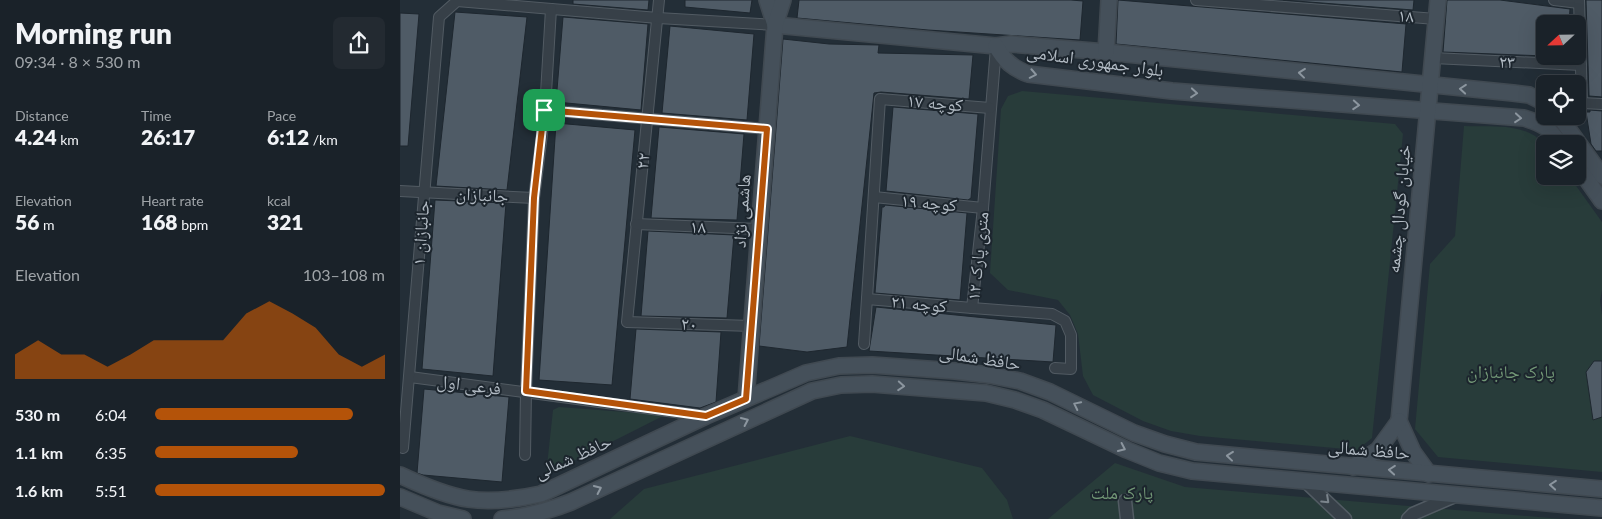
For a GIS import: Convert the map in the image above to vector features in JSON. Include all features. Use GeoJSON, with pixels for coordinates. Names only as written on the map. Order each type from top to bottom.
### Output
{"type":"FeatureCollection","features":[{"type":"Feature","properties":{"kind":"main road","name":"هاشمی نژاد"},"geometry":{"type":"LineString","coordinates":[[767,0],[775,25]]}},
{"type":"Feature","properties":{"kind":"main road","name":"هاشمی نژاد"},"geometry":{"type":"LineString","coordinates":[[746,399],[775,25],[783,0]]}},
{"type":"Feature","properties":{"kind":"main road"},"geometry":{"type":"LineString","coordinates":[[1106,52],[1109,0]]}},
{"type":"Feature","properties":{"kind":"main road","name":"خیابان گودال چشمه"},"geometry":{"type":"LineString","coordinates":[[1399,421],[1438,0]]}},
{"type":"Feature","properties":{"kind":"main road"},"geometry":{"type":"LineString","coordinates":[[775,25],[996,46]]}},
{"type":"Feature","properties":{"kind":"main road","name":"بلوار جمهوری اسلامی"},"geometry":{"type":"LineString","coordinates":[[1536,99],[1528,95],[1106,52],[1011,44],[996,46],[1003,58],[1015,68],[1028,74],[1172,91],[1524,118],[1542,124],[1550,129],[1554,135]]}},
{"type":"Feature","properties":{"kind":"main road"},"geometry":{"type":"LineString","coordinates":[[1573,125],[1602,176]]}},
{"type":"Feature","properties":{"kind":"main road"},"geometry":{"type":"LineString","coordinates":[[1586,179],[1602,202]]}},
{"type":"Feature","properties":{"kind":"main road","name":"حافظ شمالی"},"geometry":{"type":"LineString","coordinates":[[400,475],[444,495],[466,500],[517,499],[541,494],[706,416],[806,373],[839,366],[872,364],[989,375],[1020,382],[1050,392],[1134,433],[1164,444],[1196,452],[1602,489]]}},
{"type":"Feature","properties":{"kind":"main road","name":"حافظ شمالی"},"geometry":{"type":"LineString","coordinates":[[502,519],[520,518],[546,512],[571,502],[812,391],[842,385],[872,384],[953,390],[996,396],[1043,410],[1127,450],[1159,462],[1192,471],[1602,508]]}},
{"type":"Feature","properties":{"kind":"main road"},"geometry":{"type":"LineString","coordinates":[[1353,467],[1378,450],[1399,421],[1413,452],[1429,474]]}},
{"type":"Feature","properties":{"kind":"main road"},"geometry":{"type":"LineString","coordinates":[[400,497],[438,513],[464,519]]}},
{"type":"Feature","properties":{"kind":"main road"},"geometry":{"type":"LineString","coordinates":[[552,519],[571,502]]}},
{"type":"Feature","properties":{"kind":"street","name":"۲۲"},"geometry":{"type":"LineString","coordinates":[[627,322],[660,0]]}},
{"type":"Feature","properties":{"kind":"street","name":"۱۸"},"geometry":{"type":"LineString","coordinates":[[1196,0],[1436,19]]}},
{"type":"Feature","properties":{"kind":"street"},"geometry":{"type":"LineString","coordinates":[[1554,0],[1579,1],[1579,15]]}},
{"type":"Feature","properties":{"kind":"street","name":"جانبازان ۱"},"geometry":{"type":"LineString","coordinates":[[403,448],[438,17],[457,1],[551,9]]}},
{"type":"Feature","properties":{"kind":"street"},"geometry":{"type":"LineString","coordinates":[[525,455],[534,198],[544,110],[551,9],[775,25]]}},
{"type":"Feature","properties":{"kind":"street","name":"۱۲ متری پارک"},"geometry":{"type":"LineString","coordinates":[[996,46],[983,208],[972,308],[1052,314],[1065,321],[1071,335],[1071,369],[1055,368]]}},
{"type":"Feature","properties":{"kind":"street","name":"۲۳"},"geometry":{"type":"LineString","coordinates":[[1433,58],[1536,63]]}},
{"type":"Feature","properties":{"kind":"street"},"geometry":{"type":"LineString","coordinates":[[1581,65],[1581,75]]}},
{"type":"Feature","properties":{"kind":"street","name":"کوچه ۱۷"},"geometry":{"type":"LineString","coordinates":[[874,197],[880,99],[990,108]]}},
{"type":"Feature","properties":{"kind":"street"},"geometry":{"type":"LineString","coordinates":[[1586,106],[1602,104]]}},
{"type":"Feature","properties":{"kind":"street"},"geometry":{"type":"LineString","coordinates":[[544,110],[767,129]]}},
{"type":"Feature","properties":{"kind":"street","name":"جانبازان"},"geometry":{"type":"LineString","coordinates":[[400,191],[534,198]]}},
{"type":"Feature","properties":{"kind":"street"},"geometry":{"type":"LineString","coordinates":[[864,344],[874,197]]}},
{"type":"Feature","properties":{"kind":"street","name":"کوچه ۱۹"},"geometry":{"type":"LineString","coordinates":[[874,197],[983,208]]}},
{"type":"Feature","properties":{"kind":"street","name":"۱۸"},"geometry":{"type":"LineString","coordinates":[[636,224],[759,229]]}},
{"type":"Feature","properties":{"kind":"street","name":"کوچه ۲۱"},"geometry":{"type":"LineString","coordinates":[[867,299],[972,308]]}},
{"type":"Feature","properties":{"kind":"street","name":"۲۰"},"geometry":{"type":"LineString","coordinates":[[627,322],[752,326]]}},
{"type":"Feature","properties":{"kind":"street","name":"فرعی اول"},"geometry":{"type":"LineString","coordinates":[[410,378],[526,391],[706,416]]}},
{"type":"Feature","properties":{"kind":"street"},"geometry":{"type":"LineString","coordinates":[[1306,482],[1345,519]]}},
{"type":"Feature","properties":{"kind":"street"},"geometry":{"type":"LineString","coordinates":[[1408,519],[1413,514],[1457,495]]}},
{"type":"Feature","properties":{"kind":"street"},"geometry":{"type":"LineString","coordinates":[[1124,500],[1127,519]]}},
{"type":"Feature","properties":{"kind":"green space"},"geometry":{"type":"Polygon","coordinates":[[[1022,91],[1395,124],[1403,134],[1372,438],[1357,450],[1200,436],[1171,431],[1143,421],[1093,395],[1083,376],[1078,334],[1070,315],[1058,300],[1008,290],[990,273],[1001,109],[1008,96],[1022,91]]]}},
{"type":"Feature","properties":{"kind":"green space","name":"پارک جانبازان"},"geometry":{"type":"Polygon","coordinates":[[[1464,126],[1507,127],[1518,129],[1536,136],[1536,185],[1575,185],[1602,222],[1602,290],[1600,301],[1602,315],[1602,472],[1438,457],[1415,429],[1430,264],[1455,236],[1464,126]]]}},
{"type":"Feature","properties":{"kind":"green space"},"geometry":{"type":"Polygon","coordinates":[[[559,407],[665,415],[546,475],[553,410],[559,407]]]}},
{"type":"Feature","properties":{"kind":"green space"},"geometry":{"type":"Polygon","coordinates":[[[850,436],[982,468],[1007,500],[1013,519],[610,519],[644,489],[850,436]]]}},
{"type":"Feature","properties":{"kind":"green space","name":"پارک ملت"},"geometry":{"type":"Polygon","coordinates":[[[1115,463],[1185,487],[1562,519],[1048,519],[1115,463]]]}},
{"type":"Feature","properties":{"kind":"building"},"geometry":{"type":"Polygon","coordinates":[[[573,0],[649,0],[648,10],[573,4],[573,0]]]}},
{"type":"Feature","properties":{"kind":"building"},"geometry":{"type":"Polygon","coordinates":[[[685,0],[752,0],[750,13],[685,7],[685,0]]]}},
{"type":"Feature","properties":{"kind":"building"},"geometry":{"type":"Polygon","coordinates":[[[799,0],[1083,1],[1080,40],[928,30],[797,18],[799,0]]]}},
{"type":"Feature","properties":{"kind":"building"},"geometry":{"type":"Polygon","coordinates":[[[1118,0],[1406,24],[1402,72],[1116,44],[1118,0]]]}},
{"type":"Feature","properties":{"kind":"building"},"geometry":{"type":"Polygon","coordinates":[[[1283,0],[1414,0],[1413,10],[1283,0]]]}},
{"type":"Feature","properties":{"kind":"building"},"geometry":{"type":"Polygon","coordinates":[[[1447,0],[1500,0],[1570,9],[1570,15],[1536,15],[1536,56],[1443,52],[1447,0]]]}},
{"type":"Feature","properties":{"kind":"building"},"geometry":{"type":"Polygon","coordinates":[[[1586,0],[1602,0],[1602,97],[1589,96],[1586,0]]]}},
{"type":"Feature","properties":{"kind":"building"},"geometry":{"type":"Polygon","coordinates":[[[455,12],[527,17],[507,190],[436,186],[455,12]]]}},
{"type":"Feature","properties":{"kind":"building"},"geometry":{"type":"Polygon","coordinates":[[[400,13],[419,14],[408,146],[400,146],[400,13]]]}},
{"type":"Feature","properties":{"kind":"building"},"geometry":{"type":"Polygon","coordinates":[[[563,17],[648,24],[641,110],[556,102],[563,17]]]}},
{"type":"Feature","properties":{"kind":"building"},"geometry":{"type":"Polygon","coordinates":[[[670,26],[754,34],[747,120],[662,113],[670,26]]]}},
{"type":"Feature","properties":{"kind":"building"},"geometry":{"type":"Polygon","coordinates":[[[783,39],[829,44],[879,45],[878,53],[973,55],[969,99],[874,93],[847,347],[807,352],[759,346],[783,39]]]}},
{"type":"Feature","properties":{"kind":"building"},"geometry":{"type":"Polygon","coordinates":[[[893,107],[978,114],[971,198],[968,200],[886,191],[893,107]]]}},
{"type":"Feature","properties":{"kind":"building"},"geometry":{"type":"Polygon","coordinates":[[[1590,110],[1602,111],[1602,151],[1596,151],[1591,144],[1586,112],[1590,112],[1590,110]]]}},
{"type":"Feature","properties":{"kind":"building"},"geometry":{"type":"Polygon","coordinates":[[[556,123],[635,130],[612,385],[539,380],[556,123]]]}},
{"type":"Feature","properties":{"kind":"building"},"geometry":{"type":"Polygon","coordinates":[[[659,127],[744,134],[737,220],[651,218],[659,127]]]}},
{"type":"Feature","properties":{"kind":"building"},"geometry":{"type":"Polygon","coordinates":[[[435,200],[506,203],[493,376],[422,369],[435,200]]]}},
{"type":"Feature","properties":{"kind":"building"},"geometry":{"type":"Polygon","coordinates":[[[885,205],[967,213],[960,300],[875,293],[882,207],[885,205]]]}},
{"type":"Feature","properties":{"kind":"building"},"geometry":{"type":"Polygon","coordinates":[[[648,231],[734,235],[727,318],[641,316],[648,231]]]}},
{"type":"Feature","properties":{"kind":"building"},"geometry":{"type":"Polygon","coordinates":[[[876,307],[1056,325],[1053,362],[869,351],[876,307]]]}},
{"type":"Feature","properties":{"kind":"building"},"geometry":{"type":"Polygon","coordinates":[[[636,329],[721,332],[716,402],[700,408],[630,399],[636,329]]]}},
{"type":"Feature","properties":{"kind":"building"},"geometry":{"type":"Polygon","coordinates":[[[1594,361],[1602,361],[1602,417],[1593,420],[1586,372],[1594,361]]]}},
{"type":"Feature","properties":{"kind":"building"},"geometry":{"type":"Polygon","coordinates":[[[424,389],[509,397],[502,482],[417,473],[424,389]]]}},
{"type":"Feature","properties":{"kind":"route"},"geometry":{"type":"LineString","coordinates":[[544,110],[767,129],[746,399],[706,416],[526,391],[534,198],[544,110]]}}]}
